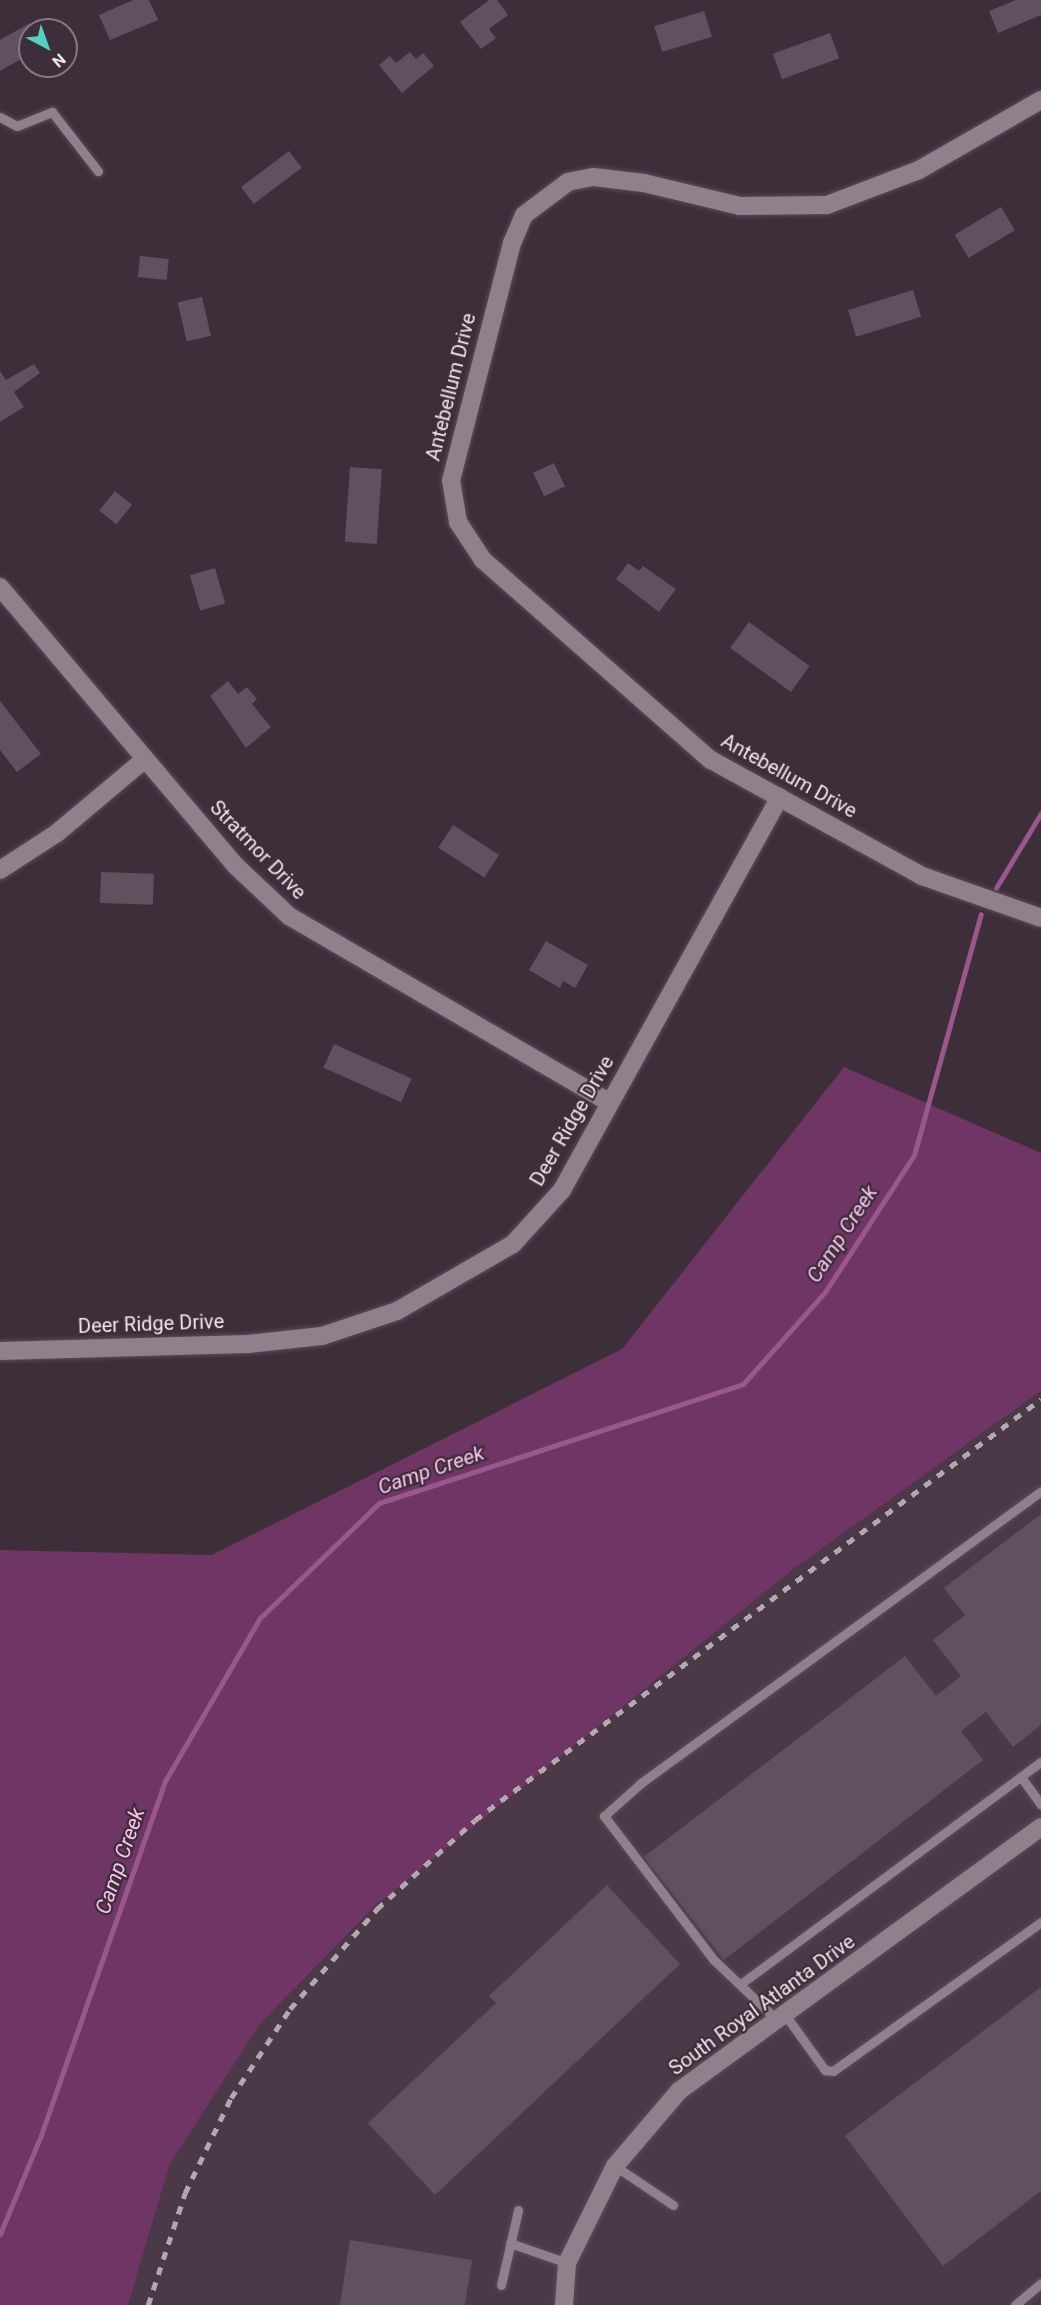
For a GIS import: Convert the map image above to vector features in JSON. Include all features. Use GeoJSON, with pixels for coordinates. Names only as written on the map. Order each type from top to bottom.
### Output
{"type":"FeatureCollection","features":[{"type":"Feature","properties":{"kind":"street","name":"Antebellum Drive"},"geometry":{"type":"LineString","coordinates":[[1041,100],[919,170],[827,205],[740,206],[593,177],[568,182],[524,215],[512,243],[451,480],[458,522],[483,560],[711,760],[922,876],[1041,918]]}},
{"type":"Feature","properties":{"kind":"street","name":"Stratmor Drive"},"geometry":{"type":"LineString","coordinates":[[0,587],[236,866],[289,916],[610,1103]]}},
{"type":"Feature","properties":{"kind":"street"},"geometry":{"type":"LineString","coordinates":[[0,870],[57,833],[144,760]]}},
{"type":"Feature","properties":{"kind":"street","name":"Deer Ridge Drive"},"geometry":{"type":"LineString","coordinates":[[0,1351],[248,1344],[322,1336],[397,1311],[513,1244],[562,1190],[780,796]]}},
{"type":"Feature","properties":{"kind":"street","name":"South Royal Atlanta Drive"},"geometry":{"type":"LineString","coordinates":[[564,2305],[567,2263],[615,2166],[680,2091],[782,2019],[1041,1827]]}},
{"type":"Feature","properties":{"kind":"lane"},"geometry":{"type":"LineString","coordinates":[[0,117],[17,126],[52,112],[98,171]]}},
{"type":"Feature","properties":{"kind":"lane"},"geometry":{"type":"LineString","coordinates":[[1041,1491],[641,1783],[604,1816],[713,1959],[782,2019],[825,2070],[833,2072],[1041,1922]]}},
{"type":"Feature","properties":{"kind":"lane"},"geometry":{"type":"LineString","coordinates":[[742,1983],[1041,1762]]}},
{"type":"Feature","properties":{"kind":"lane"},"geometry":{"type":"LineString","coordinates":[[1021,1777],[1041,1805]]}},
{"type":"Feature","properties":{"kind":"lane"},"geometry":{"type":"LineString","coordinates":[[615,2166],[673,2205]]}},
{"type":"Feature","properties":{"kind":"lane"},"geometry":{"type":"LineString","coordinates":[[501,2285],[518,2210]]}},
{"type":"Feature","properties":{"kind":"lane"},"geometry":{"type":"LineString","coordinates":[[510,2243],[567,2263]]}},
{"type":"Feature","properties":{"kind":"lane"},"geometry":{"type":"LineString","coordinates":[[1015,2305],[1041,2283]]}},
{"type":"Feature","properties":{"kind":"shaded area"},"geometry":{"type":"Polygon","coordinates":[[[844,1067],[1041,1153],[1041,1391],[795,1568],[375,1906],[260,2024],[170,2164],[128,2305],[0,2305],[0,1550],[212,1555],[622,1349],[844,1067]]]}},
{"type":"Feature","properties":{"kind":"shaded area"},"geometry":{"type":"Polygon","coordinates":[[[1041,1391],[1041,2305],[128,2305],[170,2164],[260,2024],[375,1906],[795,1568],[1041,1391]]]}},
{"type":"Feature","properties":{"kind":"building"},"geometry":{"type":"Polygon","coordinates":[[[133,0],[149,0],[158,20],[110,40],[99,15],[133,0]]]}},
{"type":"Feature","properties":{"kind":"building"},"geometry":{"type":"Polygon","coordinates":[[[489,0],[497,0],[508,15],[489,29],[496,38],[481,49],[460,22],[489,0]]]}},
{"type":"Feature","properties":{"kind":"building"},"geometry":{"type":"Polygon","coordinates":[[[1016,0],[1041,0],[1041,15],[998,33],[989,11],[1016,0]]]}},
{"type":"Feature","properties":{"kind":"building"},"geometry":{"type":"Polygon","coordinates":[[[704,11],[712,37],[662,52],[654,26],[704,11]]]}},
{"type":"Feature","properties":{"kind":"building"},"geometry":{"type":"Polygon","coordinates":[[[18,30],[18,61],[0,71],[0,40],[18,30]]]}},
{"type":"Feature","properties":{"kind":"building"},"geometry":{"type":"Polygon","coordinates":[[[830,33],[839,58],[782,79],[773,54],[830,33]]]}},
{"type":"Feature","properties":{"kind":"building"},"geometry":{"type":"Polygon","coordinates":[[[410,52],[416,59],[423,53],[434,66],[402,93],[379,65],[390,56],[396,63],[410,52]]]}},
{"type":"Feature","properties":{"kind":"building"},"geometry":{"type":"Polygon","coordinates":[[[289,151],[302,168],[254,204],[241,187],[289,151]]]}},
{"type":"Feature","properties":{"kind":"building"},"geometry":{"type":"Polygon","coordinates":[[[1001,207],[1015,230],[969,258],[955,235],[1001,207]]]}},
{"type":"Feature","properties":{"kind":"building"},"geometry":{"type":"Polygon","coordinates":[[[140,256],[169,259],[167,280],[138,277],[140,256]]]}},
{"type":"Feature","properties":{"kind":"building"},"geometry":{"type":"Polygon","coordinates":[[[913,290],[921,317],[856,337],[848,310],[913,290]]]}},
{"type":"Feature","properties":{"kind":"building"},"geometry":{"type":"Polygon","coordinates":[[[202,297],[211,336],[187,342],[178,303],[202,297]]]}},
{"type":"Feature","properties":{"kind":"building"},"geometry":{"type":"Polygon","coordinates":[[[34,364],[40,373],[14,392],[24,407],[0,422],[0,371],[6,380],[34,364]]]}},
{"type":"Feature","properties":{"kind":"building"},"geometry":{"type":"Polygon","coordinates":[[[554,463],[565,487],[544,496],[533,473],[554,463]]]}},
{"type":"Feature","properties":{"kind":"building"},"geometry":{"type":"Polygon","coordinates":[[[350,467],[382,469],[377,544],[345,542],[350,467]]]}},
{"type":"Feature","properties":{"kind":"building"},"geometry":{"type":"Polygon","coordinates":[[[115,491],[132,505],[116,524],[99,510],[115,491]]]}},
{"type":"Feature","properties":{"kind":"building"},"geometry":{"type":"Polygon","coordinates":[[[628,563],[639,571],[643,566],[676,589],[659,612],[616,579],[628,563]]]}},
{"type":"Feature","properties":{"kind":"building"},"geometry":{"type":"Polygon","coordinates":[[[215,568],[225,604],[200,611],[190,575],[215,568]]]}},
{"type":"Feature","properties":{"kind":"building"},"geometry":{"type":"Polygon","coordinates":[[[749,622],[810,666],[791,692],[730,648],[749,622]]]}},
{"type":"Feature","properties":{"kind":"building"},"geometry":{"type":"Polygon","coordinates":[[[228,681],[238,694],[247,687],[257,699],[252,704],[271,727],[246,748],[210,696],[228,681]]]}},
{"type":"Feature","properties":{"kind":"building"},"geometry":{"type":"Polygon","coordinates":[[[0,701],[41,754],[17,772],[0,750],[0,701]]]}},
{"type":"Feature","properties":{"kind":"building"},"geometry":{"type":"Polygon","coordinates":[[[453,825],[499,855],[484,878],[438,848],[453,825]]]}},
{"type":"Feature","properties":{"kind":"building"},"geometry":{"type":"Polygon","coordinates":[[[101,872],[154,874],[153,905],[100,903],[101,872]]]}},
{"type":"Feature","properties":{"kind":"building"},"geometry":{"type":"Polygon","coordinates":[[[546,941],[588,965],[575,988],[563,981],[560,988],[529,970],[546,941]]]}},
{"type":"Feature","properties":{"kind":"building"},"geometry":{"type":"Polygon","coordinates":[[[334,1044],[412,1079],[401,1102],[323,1068],[334,1044]]]}},
{"type":"Feature","properties":{"kind":"building"},"geometry":{"type":"Polygon","coordinates":[[[1041,1514],[1041,1725],[1013,1747],[986,1712],[961,1731],[983,1760],[724,1960],[644,1857],[905,1656],[936,1696],[961,1676],[933,1640],[965,1615],[944,1588],[1041,1514]]]}},
{"type":"Feature","properties":{"kind":"building"},"geometry":{"type":"Polygon","coordinates":[[[607,1885],[680,1964],[435,2195],[368,2123],[496,2003],[489,1996],[607,1885]]]}},
{"type":"Feature","properties":{"kind":"building"},"geometry":{"type":"Polygon","coordinates":[[[1041,1987],[1041,2191],[943,2266],[845,2136],[1041,1987]]]}},
{"type":"Feature","properties":{"kind":"building"},"geometry":{"type":"Polygon","coordinates":[[[350,2240],[472,2260],[465,2305],[340,2305],[350,2240]]]}},
{"type":"Feature","properties":{"kind":"waterway","name":"Camp Creek"},"geometry":{"type":"LineString","coordinates":[[996,888],[1041,813]]}},
{"type":"Feature","properties":{"kind":"waterway","name":"Camp Creek"},"geometry":{"type":"LineString","coordinates":[[0,2234],[41,2135],[165,1781],[260,1618],[379,1503],[743,1384],[825,1292],[914,1155],[981,914]]}},
{"type":"Feature","properties":{"kind":"railway"},"geometry":{"type":"LineString","coordinates":[[148,2305],[185,2193],[231,2098],[290,2009],[377,1909],[475,1820],[1041,1399]]}}]}
